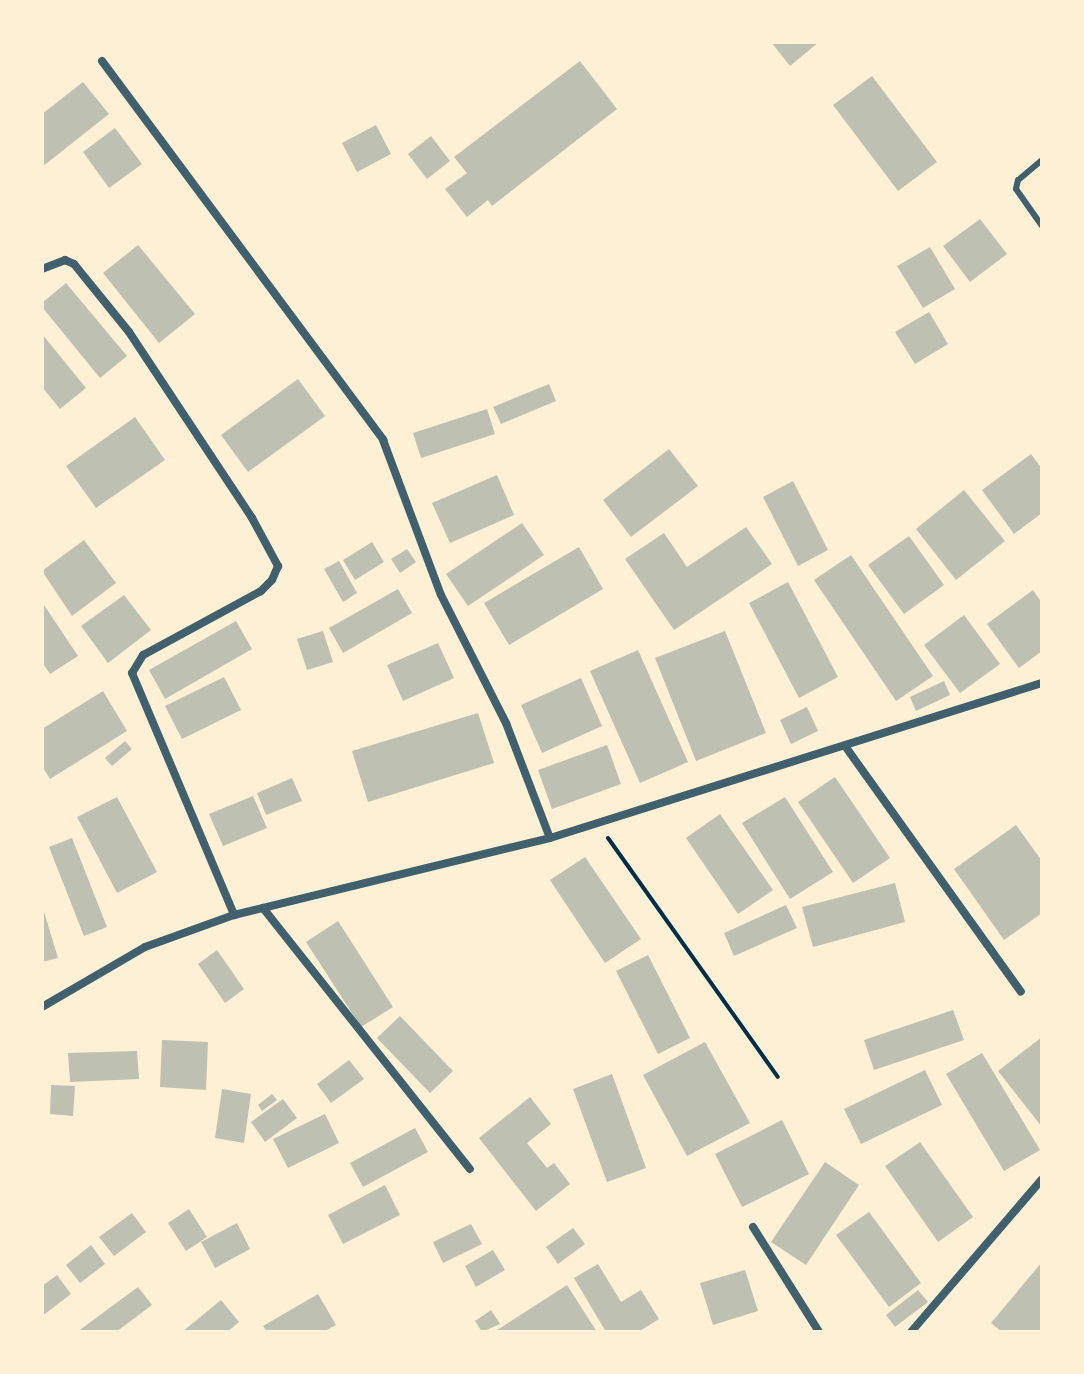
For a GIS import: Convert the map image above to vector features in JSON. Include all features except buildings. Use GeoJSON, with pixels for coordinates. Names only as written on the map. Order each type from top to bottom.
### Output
{"type":"FeatureCollection","features":[{"type":"Feature","properties":{"kind":"street"},"geometry":{"type":"LineString","coordinates":[[102,61],[383,440],[441,595],[506,723],[550,838]]}},
{"type":"Feature","properties":{"kind":"street"},"geometry":{"type":"LineString","coordinates":[[42,269],[65,260],[74,264],[129,332],[252,518],[278,566],[272,580],[261,591],[143,655],[132,673],[234,915]]}},
{"type":"Feature","properties":{"kind":"street"},"geometry":{"type":"LineString","coordinates":[[42,1007],[145,947],[234,915],[550,838],[1042,683]]}},
{"type":"Feature","properties":{"kind":"street"},"geometry":{"type":"LineString","coordinates":[[845,746],[1021,992]]}},
{"type":"Feature","properties":{"kind":"street"},"geometry":{"type":"LineString","coordinates":[[263,908],[470,1169]]}},
{"type":"Feature","properties":{"kind":"street"},"geometry":{"type":"LineString","coordinates":[[911,1332],[1042,1179]]}},
{"type":"Feature","properties":{"kind":"street"},"geometry":{"type":"LineString","coordinates":[[753,1227],[819,1332]]}},
{"type":"Feature","properties":{"kind":"lane"},"geometry":{"type":"LineString","coordinates":[[1042,160],[1018,180],[1016,189],[1042,226]]}},
{"type":"Feature","properties":{"kind":"path"},"geometry":{"type":"LineString","coordinates":[[598,823],[778,1077]]}}]}
